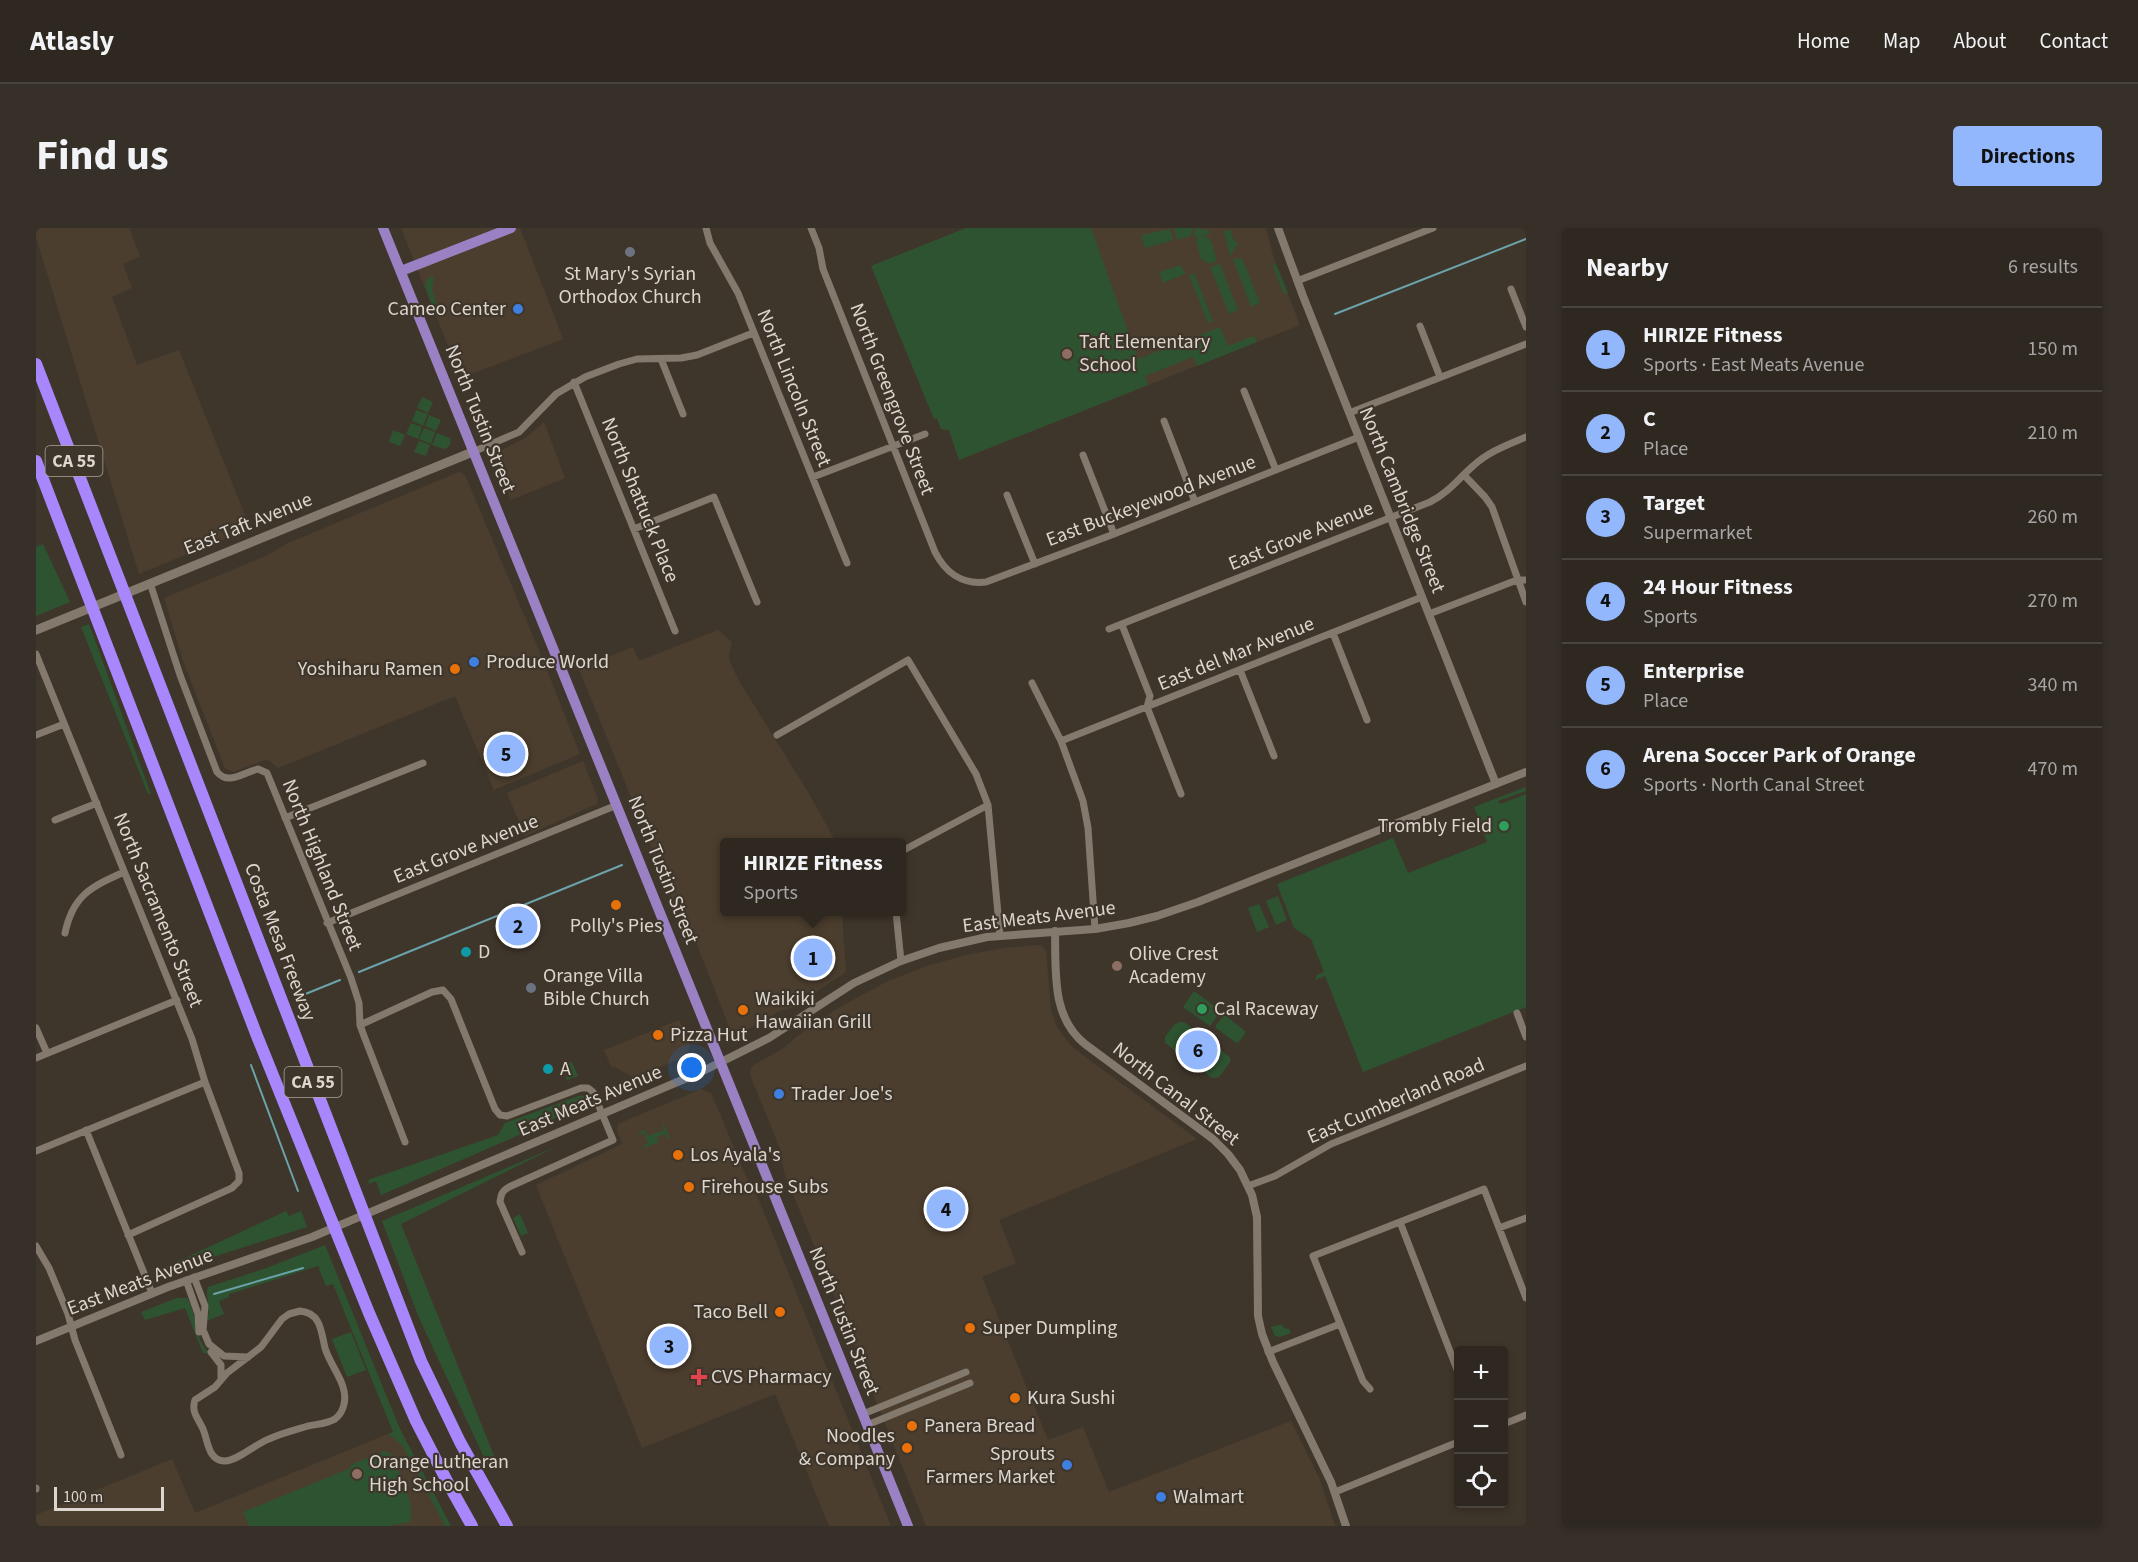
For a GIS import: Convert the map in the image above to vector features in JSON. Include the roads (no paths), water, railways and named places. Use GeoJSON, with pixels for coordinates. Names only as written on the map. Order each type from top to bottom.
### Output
{"type":"FeatureCollection","features":[{"type":"Feature","properties":{"kind":"highway","name":"Costa Mesa Freeway"},"geometry":{"type":"LineString","coordinates":[[36,364],[422,1361],[460,1442],[507,1526]]}},
{"type":"Feature","properties":{"kind":"highway","name":"CA 55"},"geometry":{"type":"LineString","coordinates":[[36,461],[257,1036],[384,1351],[416,1421],[472,1526]]}},
{"type":"Feature","properties":{"kind":"main road","name":"North Tustin Street"},"geometry":{"type":"LineString","coordinates":[[383,228],[908,1526]]}},
{"type":"Feature","properties":{"kind":"main road"},"geometry":{"type":"LineString","coordinates":[[400,271],[511,228]]}},
{"type":"Feature","properties":{"kind":"main road","name":"East Taft Avenue"},"geometry":{"type":"LineString","coordinates":[[36,630],[474,451]]}},
{"type":"Feature","properties":{"kind":"street","name":"North Lincoln Street"},"geometry":{"type":"LineString","coordinates":[[706,228],[710,243],[738,293],[847,563]]}},
{"type":"Feature","properties":{"kind":"street","name":"North Greengrove Street"},"geometry":{"type":"LineString","coordinates":[[811,228],[819,248],[823,269],[935,552],[941,563],[954,576]]}},
{"type":"Feature","properties":{"kind":"street","name":"North Cambridge Street"},"geometry":{"type":"LineString","coordinates":[[1278,228],[1496,784]]}},
{"type":"Feature","properties":{"kind":"street"},"geometry":{"type":"LineString","coordinates":[[1297,281],[1432,228]]}},
{"type":"Feature","properties":{"kind":"street"},"geometry":{"type":"LineString","coordinates":[[1511,289],[1526,327]]}},
{"type":"Feature","properties":{"kind":"street"},"geometry":{"type":"LineString","coordinates":[[1420,326],[1440,376]]}},
{"type":"Feature","properties":{"kind":"street"},"geometry":{"type":"LineString","coordinates":[[474,451],[519,432],[551,399],[574,382],[629,361],[697,355],[753,333]]}},
{"type":"Feature","properties":{"kind":"street"},"geometry":{"type":"LineString","coordinates":[[1349,413],[1526,344]]}},
{"type":"Feature","properties":{"kind":"street"},"geometry":{"type":"LineString","coordinates":[[661,358],[683,414]]}},
{"type":"Feature","properties":{"kind":"street","name":"North Shattuck Place"},"geometry":{"type":"LineString","coordinates":[[574,382],[675,631]]}},
{"type":"Feature","properties":{"kind":"street"},"geometry":{"type":"LineString","coordinates":[[1244,391],[1276,470]]}},
{"type":"Feature","properties":{"kind":"street"},"geometry":{"type":"LineString","coordinates":[[1164,421],[1195,502]]}},
{"type":"Feature","properties":{"kind":"street"},"geometry":{"type":"LineString","coordinates":[[813,477],[925,434]]}},
{"type":"Feature","properties":{"kind":"street","name":"East Buckeyewood Avenue"},"geometry":{"type":"LineString","coordinates":[[954,576],[968,582],[986,582],[1359,437]]}},
{"type":"Feature","properties":{"kind":"street","name":"East Grove Avenue"},"geometry":{"type":"LineString","coordinates":[[1109,629],[1391,518],[1441,496],[1487,454],[1526,437]]}},
{"type":"Feature","properties":{"kind":"street"},"geometry":{"type":"LineString","coordinates":[[1083,455],[1114,534]]}},
{"type":"Feature","properties":{"kind":"street"},"geometry":{"type":"LineString","coordinates":[[1464,475],[1492,507],[1526,602]]}},
{"type":"Feature","properties":{"kind":"street"},"geometry":{"type":"LineString","coordinates":[[1007,495],[1035,564]]}},
{"type":"Feature","properties":{"kind":"street"},"geometry":{"type":"LineString","coordinates":[[634,529],[714,497],[757,602]]}},
{"type":"Feature","properties":{"kind":"street"},"geometry":{"type":"LineString","coordinates":[[1429,614],[1517,580],[1526,580]]}},
{"type":"Feature","properties":{"kind":"street","name":"North Highland Street"},"geometry":{"type":"LineString","coordinates":[[150,583],[180,675],[217,772],[228,779],[254,770],[265,771],[356,993],[360,1025],[405,1142]]}},
{"type":"Feature","properties":{"kind":"street","name":"East del Mar Avenue"},"geometry":{"type":"LineString","coordinates":[[1061,741],[1422,597]]}},
{"type":"Feature","properties":{"kind":"street"},"geometry":{"type":"LineString","coordinates":[[1122,625],[1150,696],[1147,707],[1181,794]]}},
{"type":"Feature","properties":{"kind":"street"},"geometry":{"type":"LineString","coordinates":[[1333,633],[1367,720]]}},
{"type":"Feature","properties":{"kind":"street","name":"North Sacramento Street"},"geometry":{"type":"LineString","coordinates":[[36,654],[177,1000],[205,1082],[238,1166],[239,1181],[227,1191],[128,1235]]}},
{"type":"Feature","properties":{"kind":"street"},"geometry":{"type":"LineString","coordinates":[[777,735],[908,660],[976,774],[988,806],[1000,936]]}},
{"type":"Feature","properties":{"kind":"street"},"geometry":{"type":"LineString","coordinates":[[1240,670],[1274,756]]}},
{"type":"Feature","properties":{"kind":"street"},"geometry":{"type":"LineString","coordinates":[[1032,683],[1061,741],[1083,801],[1095,928]]}},
{"type":"Feature","properties":{"kind":"street"},"geometry":{"type":"LineString","coordinates":[[36,735],[64,724]]}},
{"type":"Feature","properties":{"kind":"street"},"geometry":{"type":"LineString","coordinates":[[285,818],[423,763]]}},
{"type":"Feature","properties":{"kind":"street","name":"East Meats Avenue"},"geometry":{"type":"LineString","coordinates":[[36,1341],[152,1293],[312,1237],[721,1063],[770,1038],[854,983],[901,962],[951,945],[1000,936],[1095,928],[1143,920],[1186,907],[1526,772]]}},
{"type":"Feature","properties":{"kind":"street"},"geometry":{"type":"LineString","coordinates":[[55,820],[97,803]]}},
{"type":"Feature","properties":{"kind":"street","name":"East Grove Avenue"},"geometry":{"type":"LineString","coordinates":[[327,923],[618,806]]}},
{"type":"Feature","properties":{"kind":"street"},"geometry":{"type":"LineString","coordinates":[[906,848],[988,806]]}},
{"type":"Feature","properties":{"kind":"street"},"geometry":{"type":"LineString","coordinates":[[65,933],[68,919],[78,900],[98,884],[124,872]]}},
{"type":"Feature","properties":{"kind":"street"},"geometry":{"type":"LineString","coordinates":[[896,916],[901,962]]}},
{"type":"Feature","properties":{"kind":"street","name":"North Canal Street"},"geometry":{"type":"LineString","coordinates":[[1054,932],[1060,1005],[1070,1029],[1085,1044],[1213,1139],[1235,1162],[1248,1186],[1256,1209],[1258,1224],[1259,1321],[1269,1352],[1335,1492],[1346,1526]]}},
{"type":"Feature","properties":{"kind":"street"},"geometry":{"type":"LineString","coordinates":[[360,1025],[432,992],[443,990],[447,992],[495,1109],[500,1115],[507,1116],[585,1088],[593,1092],[613,1140],[503,1191],[500,1202],[522,1252]]}},
{"type":"Feature","properties":{"kind":"street"},"geometry":{"type":"LineString","coordinates":[[36,1058],[177,1000]]}},
{"type":"Feature","properties":{"kind":"street"},"geometry":{"type":"LineString","coordinates":[[1516,1013],[1526,1037]]}},
{"type":"Feature","properties":{"kind":"street"},"geometry":{"type":"LineString","coordinates":[[36,1028],[46,1053]]}},
{"type":"Feature","properties":{"kind":"street","name":"East Cumberland Road"},"geometry":{"type":"LineString","coordinates":[[1248,1186],[1275,1176],[1331,1144],[1526,1066]]}},
{"type":"Feature","properties":{"kind":"street"},"geometry":{"type":"LineString","coordinates":[[36,1151],[205,1082]]}},
{"type":"Feature","properties":{"kind":"street"},"geometry":{"type":"LineString","coordinates":[[86,1130],[152,1293]]}},
{"type":"Feature","properties":{"kind":"street"},"geometry":{"type":"LineString","coordinates":[[1370,1389],[1363,1381],[1313,1256],[1484,1189],[1526,1298]]}},
{"type":"Feature","properties":{"kind":"street"},"geometry":{"type":"LineString","coordinates":[[1499,1228],[1526,1218]]}},
{"type":"Feature","properties":{"kind":"street"},"geometry":{"type":"LineString","coordinates":[[1400,1222],[1454,1362]]}},
{"type":"Feature","properties":{"kind":"street"},"geometry":{"type":"LineString","coordinates":[[36,1246],[49,1268],[121,1455]]}},
{"type":"Feature","properties":{"kind":"street"},"geometry":{"type":"LineString","coordinates":[[190,1279],[205,1306],[203,1330],[209,1344],[224,1356],[248,1357]]}},
{"type":"Feature","properties":{"kind":"street"},"geometry":{"type":"LineString","coordinates":[[190,1279],[201,1338],[219,1360],[221,1380]]}},
{"type":"Feature","properties":{"kind":"street"},"geometry":{"type":"LineString","coordinates":[[300,1311],[313,1314],[321,1327],[328,1357],[345,1390],[345,1401],[341,1412],[331,1421],[261,1442],[232,1460],[224,1461],[215,1457],[210,1452],[193,1409],[198,1397],[215,1388],[248,1357],[264,1344],[276,1324],[285,1316],[300,1311]]}},
{"type":"Feature","properties":{"kind":"street"},"geometry":{"type":"LineString","coordinates":[[1269,1352],[1340,1324]]}},
{"type":"Feature","properties":{"kind":"street"},"geometry":{"type":"LineString","coordinates":[[865,1420],[966,1372]]}},
{"type":"Feature","properties":{"kind":"street"},"geometry":{"type":"LineString","coordinates":[[865,1420],[970,1383]]}},
{"type":"Feature","properties":{"kind":"street"},"geometry":{"type":"LineString","coordinates":[[1508,1422],[1526,1415]]}},
{"type":"Feature","properties":{"kind":"street"},"geometry":{"type":"LineString","coordinates":[[1335,1492],[1454,1444]]}},
{"type":"Feature","properties":{"kind":"waterway"},"geometry":{"type":"LineString","coordinates":[[1335,314],[1526,239]]}},
{"type":"Feature","properties":{"kind":"waterway"},"geometry":{"type":"LineString","coordinates":[[359,972],[622,865]]}},
{"type":"Feature","properties":{"kind":"waterway"},"geometry":{"type":"LineString","coordinates":[[298,997],[340,980]]}},
{"type":"Feature","properties":{"kind":"waterway"},"geometry":{"type":"LineString","coordinates":[[251,1065],[298,1191]]}},
{"type":"Feature","properties":{"kind":"waterway"},"geometry":{"type":"LineString","coordinates":[[214,1294],[303,1268]]}},
{"type":"Feature","properties":{"kind":"place","name":"St Mary's Syrian Orthodox Church"},"geometry":{"type":"Point","coordinates":[630,252]}},
{"type":"Feature","properties":{"kind":"place","name":"Cameo Center"},"geometry":{"type":"Point","coordinates":[518,309]}},
{"type":"Feature","properties":{"kind":"place","name":"Taft Elementary School"},"geometry":{"type":"Point","coordinates":[1067,354]}},
{"type":"Feature","properties":{"kind":"place","name":"Produce World"},"geometry":{"type":"Point","coordinates":[474,662]}},
{"type":"Feature","properties":{"kind":"place","name":"Yoshiharu Ramen"},"geometry":{"type":"Point","coordinates":[455,669]}},
{"type":"Feature","properties":{"kind":"place","name":"Enterprise"},"geometry":{"type":"Point","coordinates":[506,754]}},
{"type":"Feature","properties":{"kind":"place","name":"Trombly Field"},"geometry":{"type":"Point","coordinates":[1504,826]}},
{"type":"Feature","properties":{"kind":"place","name":"Polly's Pies"},"geometry":{"type":"Point","coordinates":[616,905]}},
{"type":"Feature","properties":{"kind":"place","name":"C"},"geometry":{"type":"Point","coordinates":[518,926]}},
{"type":"Feature","properties":{"kind":"place","name":"D"},"geometry":{"type":"Point","coordinates":[466,952]}},
{"type":"Feature","properties":{"kind":"place","name":"HIRIZE Fitness"},"geometry":{"type":"Point","coordinates":[813,958]}},
{"type":"Feature","properties":{"kind":"place","name":"Olive Crest Academy"},"geometry":{"type":"Point","coordinates":[1117,966]}},
{"type":"Feature","properties":{"kind":"place","name":"Orange Villa Bible Church"},"geometry":{"type":"Point","coordinates":[531,988]}},
{"type":"Feature","properties":{"kind":"place","name":"Cal Raceway"},"geometry":{"type":"Point","coordinates":[1202,1009]}},
{"type":"Feature","properties":{"kind":"place","name":"Waikiki Hawaiian Grill"},"geometry":{"type":"Point","coordinates":[743,1010]}},
{"type":"Feature","properties":{"kind":"place","name":"Pizza Hut"},"geometry":{"type":"Point","coordinates":[658,1035]}},
{"type":"Feature","properties":{"kind":"place","name":"Arena Soccer Park of Orange"},"geometry":{"type":"Point","coordinates":[1198,1050]}},
{"type":"Feature","properties":{"kind":"place","name":"A"},"geometry":{"type":"Point","coordinates":[548,1069]}},
{"type":"Feature","properties":{"kind":"place","name":"Trader Joe's"},"geometry":{"type":"Point","coordinates":[779,1094]}},
{"type":"Feature","properties":{"kind":"place","name":"Los Ayala's"},"geometry":{"type":"Point","coordinates":[678,1155]}},
{"type":"Feature","properties":{"kind":"place","name":"Firehouse Subs"},"geometry":{"type":"Point","coordinates":[689,1187]}},
{"type":"Feature","properties":{"kind":"place","name":"24 Hour Fitness"},"geometry":{"type":"Point","coordinates":[946,1209]}},
{"type":"Feature","properties":{"kind":"place","name":"Taco Bell"},"geometry":{"type":"Point","coordinates":[780,1312]}},
{"type":"Feature","properties":{"kind":"place","name":"Super Dumpling"},"geometry":{"type":"Point","coordinates":[970,1328]}},
{"type":"Feature","properties":{"kind":"place","name":"Target"},"geometry":{"type":"Point","coordinates":[669,1346]}},
{"type":"Feature","properties":{"kind":"place","name":"CVS Pharmacy"},"geometry":{"type":"Point","coordinates":[699,1377]}},
{"type":"Feature","properties":{"kind":"place","name":"Kura Sushi"},"geometry":{"type":"Point","coordinates":[1015,1398]}},
{"type":"Feature","properties":{"kind":"place","name":"Panera Bread"},"geometry":{"type":"Point","coordinates":[912,1426]}},
{"type":"Feature","properties":{"kind":"place","name":"Noodles & Company"},"geometry":{"type":"Point","coordinates":[907,1448]}},
{"type":"Feature","properties":{"kind":"place","name":"Sprouts Farmers Market"},"geometry":{"type":"Point","coordinates":[1067,1465]}},
{"type":"Feature","properties":{"kind":"place","name":"Orange Lutheran High School"},"geometry":{"type":"Point","coordinates":[357,1474]}},
{"type":"Feature","properties":{"kind":"place","name":"Walmart"},"geometry":{"type":"Point","coordinates":[1161,1497]}}]}
